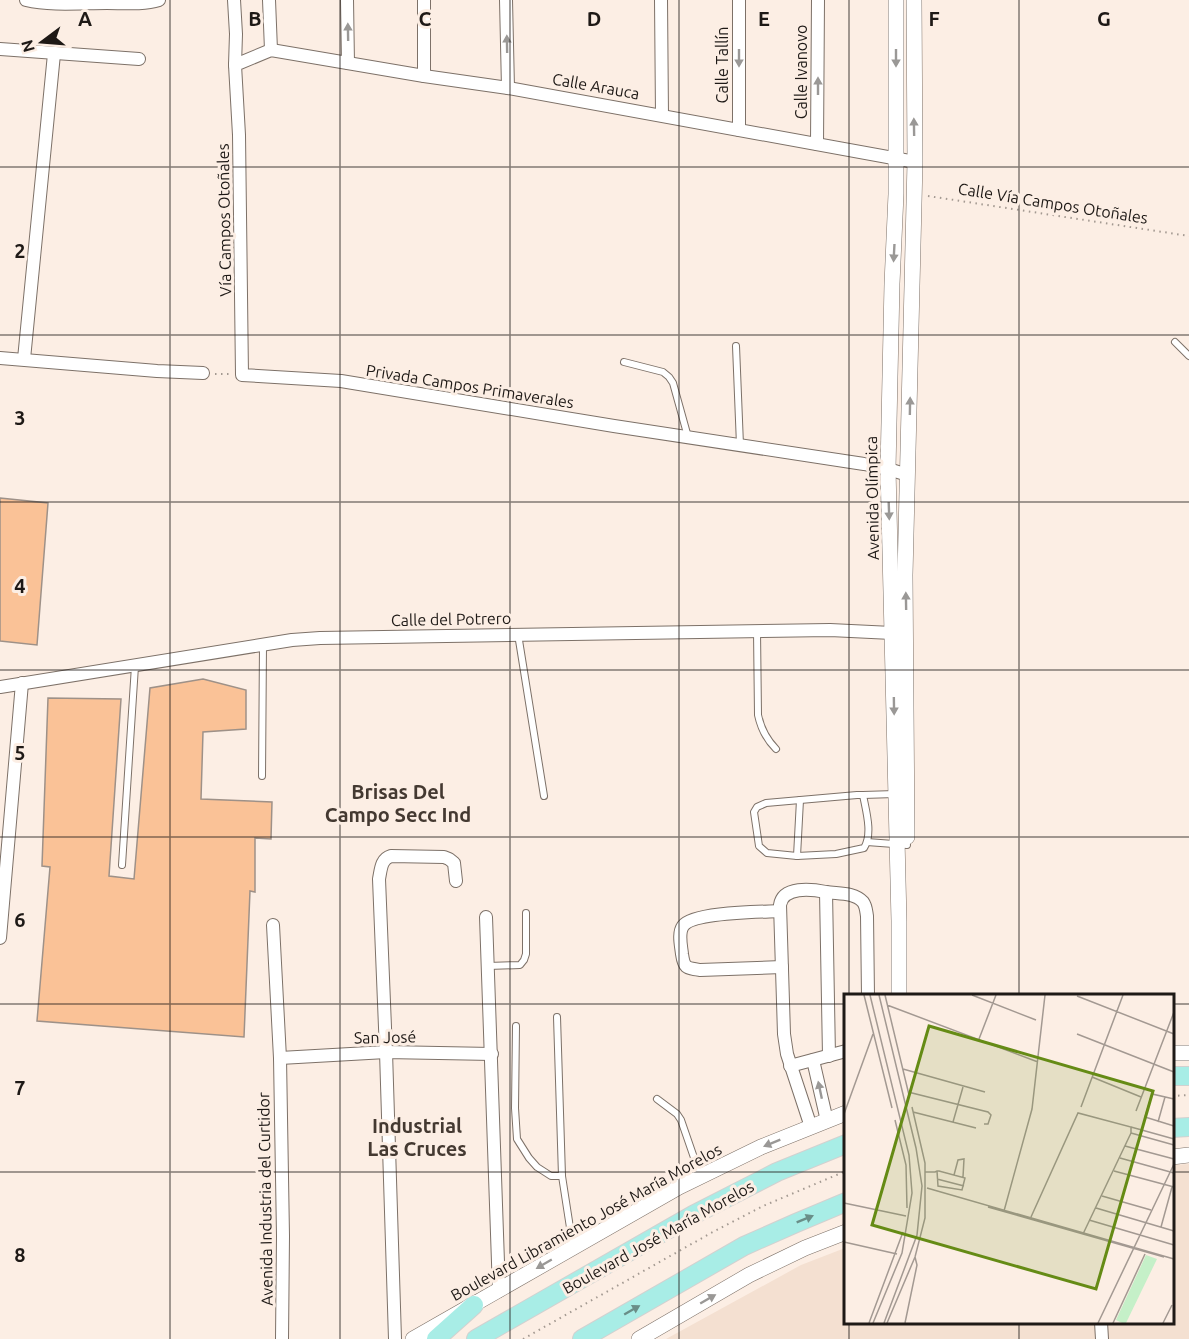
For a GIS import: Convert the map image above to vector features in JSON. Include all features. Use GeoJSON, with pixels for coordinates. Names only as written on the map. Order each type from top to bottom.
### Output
{"type":"FeatureCollection","features":[{"type":"Feature","properties":{"kind":"main road"},"geometry":{"type":"LineString","coordinates":[[1174,1076],[1189,1077]]}},
{"type":"Feature","properties":{"kind":"main road"},"geometry":{"type":"LineString","coordinates":[[1174,1128],[1189,1127]]}},
{"type":"Feature","properties":{"kind":"main road","name":"Boulevard José María Morelos"},"geometry":{"type":"LineString","coordinates":[[476,1339],[693,1215],[777,1172],[844,1145]]}},
{"type":"Feature","properties":{"kind":"main road"},"geometry":{"type":"LineString","coordinates":[[582,1339],[744,1246],[844,1203]]}},
{"type":"Feature","properties":{"kind":"main road"},"geometry":{"type":"LineString","coordinates":[[436,1339],[474,1305]]}},
{"type":"Feature","properties":{"kind":"street"},"geometry":{"type":"LineString","coordinates":[[26,0],[92,3],[159,0]]}},
{"type":"Feature","properties":{"kind":"street","name":"Vía Campos Otoñales"},"geometry":{"type":"LineString","coordinates":[[234,0],[239,135],[242,375]]}},
{"type":"Feature","properties":{"kind":"street"},"geometry":{"type":"LineString","coordinates":[[235,65],[271,50],[269,0]]}},
{"type":"Feature","properties":{"kind":"street"},"geometry":{"type":"LineString","coordinates":[[347,0],[348,63]]}},
{"type":"Feature","properties":{"kind":"street"},"geometry":{"type":"LineString","coordinates":[[424,0],[424,76]]}},
{"type":"Feature","properties":{"kind":"street"},"geometry":{"type":"LineString","coordinates":[[506,0],[508,88]]}},
{"type":"Feature","properties":{"kind":"street"},"geometry":{"type":"LineString","coordinates":[[661,0],[662,115]]}},
{"type":"Feature","properties":{"kind":"street","name":"Calle Tallín"},"geometry":{"type":"LineString","coordinates":[[739,0],[739,130]]}},
{"type":"Feature","properties":{"kind":"street","name":"Calle Ivanovo"},"geometry":{"type":"LineString","coordinates":[[817,144],[818,0]]}},
{"type":"Feature","properties":{"kind":"street","name":"Avenida Olímpica"},"geometry":{"type":"LineString","coordinates":[[896,0],[896,194],[888,469],[899,632],[902,794],[899,994]]}},
{"type":"Feature","properties":{"kind":"street","name":"Avenida Olímpica"},"geometry":{"type":"LineString","coordinates":[[899,632],[905,575],[908,475],[915,162],[914,0]]}},
{"type":"Feature","properties":{"kind":"street"},"geometry":{"type":"LineString","coordinates":[[0,49],[138,59]]}},
{"type":"Feature","properties":{"kind":"street","name":"Calle Arauca"},"geometry":{"type":"LineString","coordinates":[[271,50],[508,88],[915,162]]}},
{"type":"Feature","properties":{"kind":"street"},"geometry":{"type":"LineString","coordinates":[[24,359],[54,54]]}},
{"type":"Feature","properties":{"kind":"street"},"geometry":{"type":"LineString","coordinates":[[0,358],[203,373]]}},
{"type":"Feature","properties":{"kind":"street","name":"Privada Campos Primaverales"},"geometry":{"type":"LineString","coordinates":[[242,375],[341,381],[888,469],[908,475]]}},
{"type":"Feature","properties":{"kind":"street","name":"Calle del Potrero"},"geometry":{"type":"LineString","coordinates":[[0,687],[292,640],[320,638],[830,630],[899,632]]}},
{"type":"Feature","properties":{"kind":"street"},"geometry":{"type":"LineString","coordinates":[[0,938],[22,683]]}},
{"type":"Feature","properties":{"kind":"street","name":"Avenida Olímpica"},"geometry":{"type":"LineString","coordinates":[[902,844],[908,994]]}},
{"type":"Feature","properties":{"kind":"street"},"geometry":{"type":"LineString","coordinates":[[395,1339],[379,879],[382,863],[386,857],[444,857],[454,863],[456,881]]}},
{"type":"Feature","properties":{"kind":"street"},"geometry":{"type":"LineString","coordinates":[[811,1127],[790,1066],[784,1034],[780,911],[780,901],[783,896],[791,892],[816,890],[852,895],[865,905],[868,994]]}},
{"type":"Feature","properties":{"kind":"street"},"geometry":{"type":"LineString","coordinates":[[826,892],[829,1056]]}},
{"type":"Feature","properties":{"kind":"street"},"geometry":{"type":"LineString","coordinates":[[780,911],[735,913],[695,919],[685,924],[681,935],[683,963],[691,969],[782,967]]}},
{"type":"Feature","properties":{"kind":"street"},"geometry":{"type":"LineString","coordinates":[[486,917],[499,1291]]}},
{"type":"Feature","properties":{"kind":"street","name":"Avenida Industria del Curtidor"},"geometry":{"type":"LineString","coordinates":[[273,925],[280,1058],[282,1339]]}},
{"type":"Feature","properties":{"kind":"street"},"geometry":{"type":"LineString","coordinates":[[790,1066],[844,1052]]}},
{"type":"Feature","properties":{"kind":"street","name":"San José"},"geometry":{"type":"LineString","coordinates":[[280,1058],[386,1053],[492,1054]]}},
{"type":"Feature","properties":{"kind":"street"},"geometry":{"type":"LineString","coordinates":[[813,1060],[827,1121]]}},
{"type":"Feature","properties":{"kind":"street","name":"Boulevard Libramiento José María Morelos"},"geometry":{"type":"LineString","coordinates":[[413,1339],[700,1176],[761,1147],[844,1114]]}},
{"type":"Feature","properties":{"kind":"street"},"geometry":{"type":"LineString","coordinates":[[1174,1157],[1189,1155]]}},
{"type":"Feature","properties":{"kind":"street"},"geometry":{"type":"LineString","coordinates":[[639,1339],[750,1275],[805,1248],[844,1233]]}},
{"type":"Feature","properties":{"kind":"street"},"geometry":{"type":"LineString","coordinates":[[1101,1324],[1102,1339]]}},
{"type":"Feature","properties":{"kind":"lane"},"geometry":{"type":"LineString","coordinates":[[1175,342],[1189,356]]}},
{"type":"Feature","properties":{"kind":"lane"},"geometry":{"type":"LineString","coordinates":[[736,346],[740,445]]}},
{"type":"Feature","properties":{"kind":"lane"},"geometry":{"type":"LineString","coordinates":[[624,362],[663,372],[669,377],[673,383],[688,438]]}},
{"type":"Feature","properties":{"kind":"lane"},"geometry":{"type":"LineString","coordinates":[[757,631],[758,715],[766,740],[776,749]]}},
{"type":"Feature","properties":{"kind":"lane"},"geometry":{"type":"LineString","coordinates":[[518,634],[544,796]]}},
{"type":"Feature","properties":{"kind":"lane"},"geometry":{"type":"LineString","coordinates":[[262,776],[263,645]]}},
{"type":"Feature","properties":{"kind":"lane"},"geometry":{"type":"LineString","coordinates":[[122,865],[135,666]]}},
{"type":"Feature","properties":{"kind":"lane"},"geometry":{"type":"LineString","coordinates":[[863,795],[868,828],[864,848],[836,854],[797,856],[767,853],[759,846],[754,812],[757,807],[766,803],[863,795],[902,794]]}},
{"type":"Feature","properties":{"kind":"lane"},"geometry":{"type":"LineString","coordinates":[[797,856],[801,800]]}},
{"type":"Feature","properties":{"kind":"lane"},"geometry":{"type":"LineString","coordinates":[[867,842],[902,844]]}},
{"type":"Feature","properties":{"kind":"lane"},"geometry":{"type":"LineString","coordinates":[[488,966],[520,964],[524,960],[526,913]]}},
{"type":"Feature","properties":{"kind":"lane"},"geometry":{"type":"LineString","coordinates":[[557,1017],[561,1176],[574,1248]]}},
{"type":"Feature","properties":{"kind":"lane"},"geometry":{"type":"LineString","coordinates":[[516,1026],[517,1139],[537,1167],[551,1176],[561,1176]]}},
{"type":"Feature","properties":{"kind":"lane"},"geometry":{"type":"LineString","coordinates":[[657,1099],[677,1114],[700,1176]]}},
{"type":"Feature","properties":{"kind":"path","name":"Calle Vía Campos Otoñales"},"geometry":{"type":"LineString","coordinates":[[913,194],[1189,236]]}},
{"type":"Feature","properties":{"kind":"path"},"geometry":{"type":"LineString","coordinates":[[203,373],[242,375]]}},
{"type":"Feature","properties":{"kind":"path"},"geometry":{"type":"LineString","coordinates":[[1174,1096],[1189,1095]]}},
{"type":"Feature","properties":{"kind":"path"},"geometry":{"type":"LineString","coordinates":[[523,1339],[711,1233],[763,1206],[844,1172]]}},
{"type":"Feature","properties":{"kind":"shaded area"},"geometry":{"type":"Polygon","coordinates":[[[1189,1164],[1189,1339],[666,1339],[801,1265],[844,1248],[844,1324],[1174,1324],[1174,1165],[1189,1164]]]}},
{"type":"Feature","properties":{"kind":"building"},"geometry":{"type":"Polygon","coordinates":[[[0,498],[48,503],[37,645],[0,641],[0,498]]]}},
{"type":"Feature","properties":{"kind":"building"},"geometry":{"type":"Polygon","coordinates":[[[203,679],[246,690],[246,729],[203,732],[201,799],[272,802],[271,839],[255,838],[255,892],[250,891],[244,1037],[37,1021],[50,867],[42,866],[48,698],[121,699],[109,876],[134,879],[150,688],[203,679]]]}},
{"type":"Feature","properties":{"kind":"district","name":"Brisas Del Campo Secc Ind"},"geometry":{"type":"Point","coordinates":[398,804]}},
{"type":"Feature","properties":{"kind":"district","name":"Industrial Las Cruces"},"geometry":{"type":"Point","coordinates":[417,1138]}}]}
